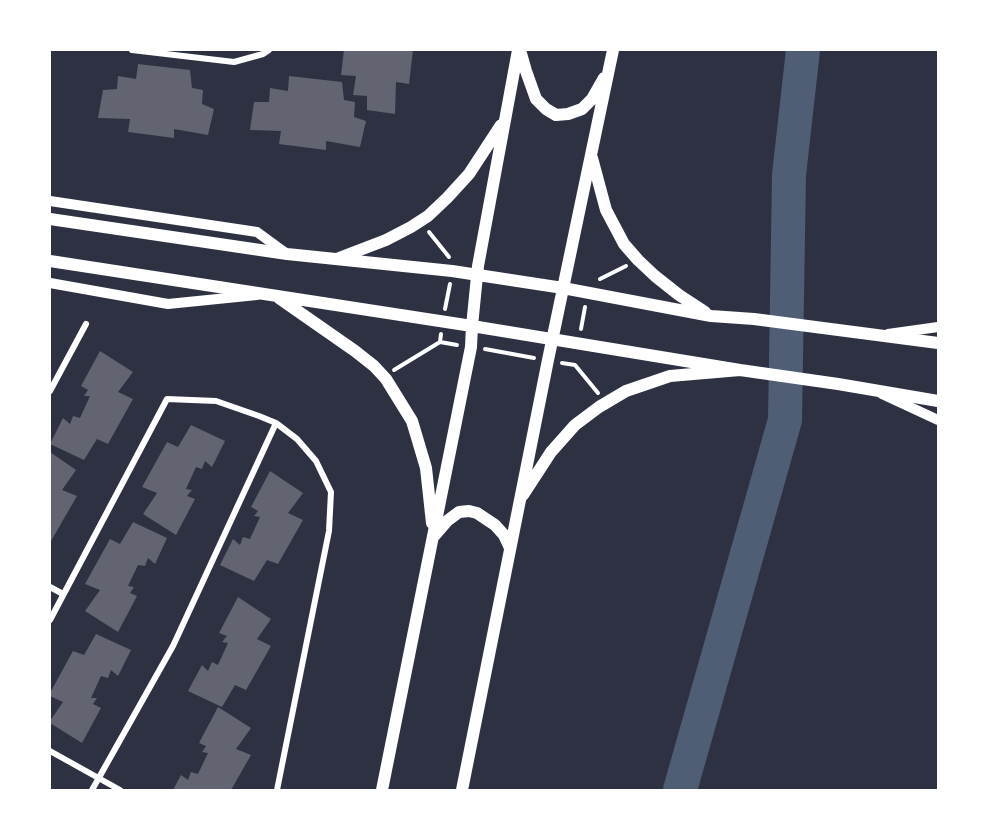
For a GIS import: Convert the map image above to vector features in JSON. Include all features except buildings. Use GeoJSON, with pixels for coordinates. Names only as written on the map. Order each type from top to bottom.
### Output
{"type":"FeatureCollection","features":[{"type":"Feature","properties":{"kind":"main road"},"geometry":{"type":"LineString","coordinates":[[519,50],[536,99],[556,115],[582,109],[592,99],[603,81],[612,55]]}},
{"type":"Feature","properties":{"kind":"main road"},"geometry":{"type":"LineString","coordinates":[[382,790],[471,347],[477,276],[519,50]]}},
{"type":"Feature","properties":{"kind":"main road"},"geometry":{"type":"LineString","coordinates":[[462,790],[612,55]]}},
{"type":"Feature","properties":{"kind":"main road"},"geometry":{"type":"LineString","coordinates":[[335,260],[386,240],[428,216],[469,174],[505,118]]}},
{"type":"Feature","properties":{"kind":"main road"},"geometry":{"type":"LineString","coordinates":[[591,154],[606,210],[624,244],[638,260],[679,295],[711,316]]}},
{"type":"Feature","properties":{"kind":"main road"},"geometry":{"type":"LineString","coordinates":[[50,219],[287,255],[452,271],[588,292],[711,316],[754,319],[939,343]]}},
{"type":"Feature","properties":{"kind":"main road"},"geometry":{"type":"LineString","coordinates":[[50,261],[939,401]]}},
{"type":"Feature","properties":{"kind":"main road"},"geometry":{"type":"LineString","coordinates":[[272,295],[374,366],[384,376],[400,400],[411,421],[426,468],[433,537]]}},
{"type":"Feature","properties":{"kind":"main road"},"geometry":{"type":"LineString","coordinates":[[520,501],[551,452],[575,425],[626,391],[669,376],[740,370]]}},
{"type":"Feature","properties":{"kind":"main road"},"geometry":{"type":"LineString","coordinates":[[433,537],[447,521],[459,512],[469,511],[477,513],[495,525],[504,534],[510,548]]}},
{"type":"Feature","properties":{"kind":"street"},"geometry":{"type":"LineString","coordinates":[[132,50],[234,62],[263,54],[269,50]]}},
{"type":"Feature","properties":{"kind":"street"},"geometry":{"type":"LineString","coordinates":[[50,201],[257,232],[287,255]]}},
{"type":"Feature","properties":{"kind":"street"},"geometry":{"type":"LineString","coordinates":[[50,283],[168,304],[272,295]]}},
{"type":"Feature","properties":{"kind":"street"},"geometry":{"type":"LineString","coordinates":[[50,391],[86,324]]}},
{"type":"Feature","properties":{"kind":"street"},"geometry":{"type":"LineString","coordinates":[[882,335],[939,327]]}},
{"type":"Feature","properties":{"kind":"street"},"geometry":{"type":"LineString","coordinates":[[873,390],[939,420]]}},
{"type":"Feature","properties":{"kind":"street"},"geometry":{"type":"LineString","coordinates":[[50,620],[167,399],[216,401],[276,423],[297,439],[316,461],[331,492],[329,531],[277,790]]}},
{"type":"Feature","properties":{"kind":"street"},"geometry":{"type":"LineString","coordinates":[[92,790],[173,646],[276,423]]}},
{"type":"Feature","properties":{"kind":"street"},"geometry":{"type":"LineString","coordinates":[[50,587],[63,594]]}},
{"type":"Feature","properties":{"kind":"street"},"geometry":{"type":"LineString","coordinates":[[50,751],[120,790]]}},
{"type":"Feature","properties":{"kind":"path"},"geometry":{"type":"LineString","coordinates":[[420,221],[453,262],[440,342]]}},
{"type":"Feature","properties":{"kind":"path"},"geometry":{"type":"LineString","coordinates":[[575,365],[589,285],[638,260]]}},
{"type":"Feature","properties":{"kind":"path"},"geometry":{"type":"LineString","coordinates":[[384,376],[440,342],[575,365],[606,403]]}},
{"type":"Feature","properties":{"kind":"waterway"},"geometry":{"type":"LineString","coordinates":[[680,790],[785,420],[789,175],[803,50]]}}]}
